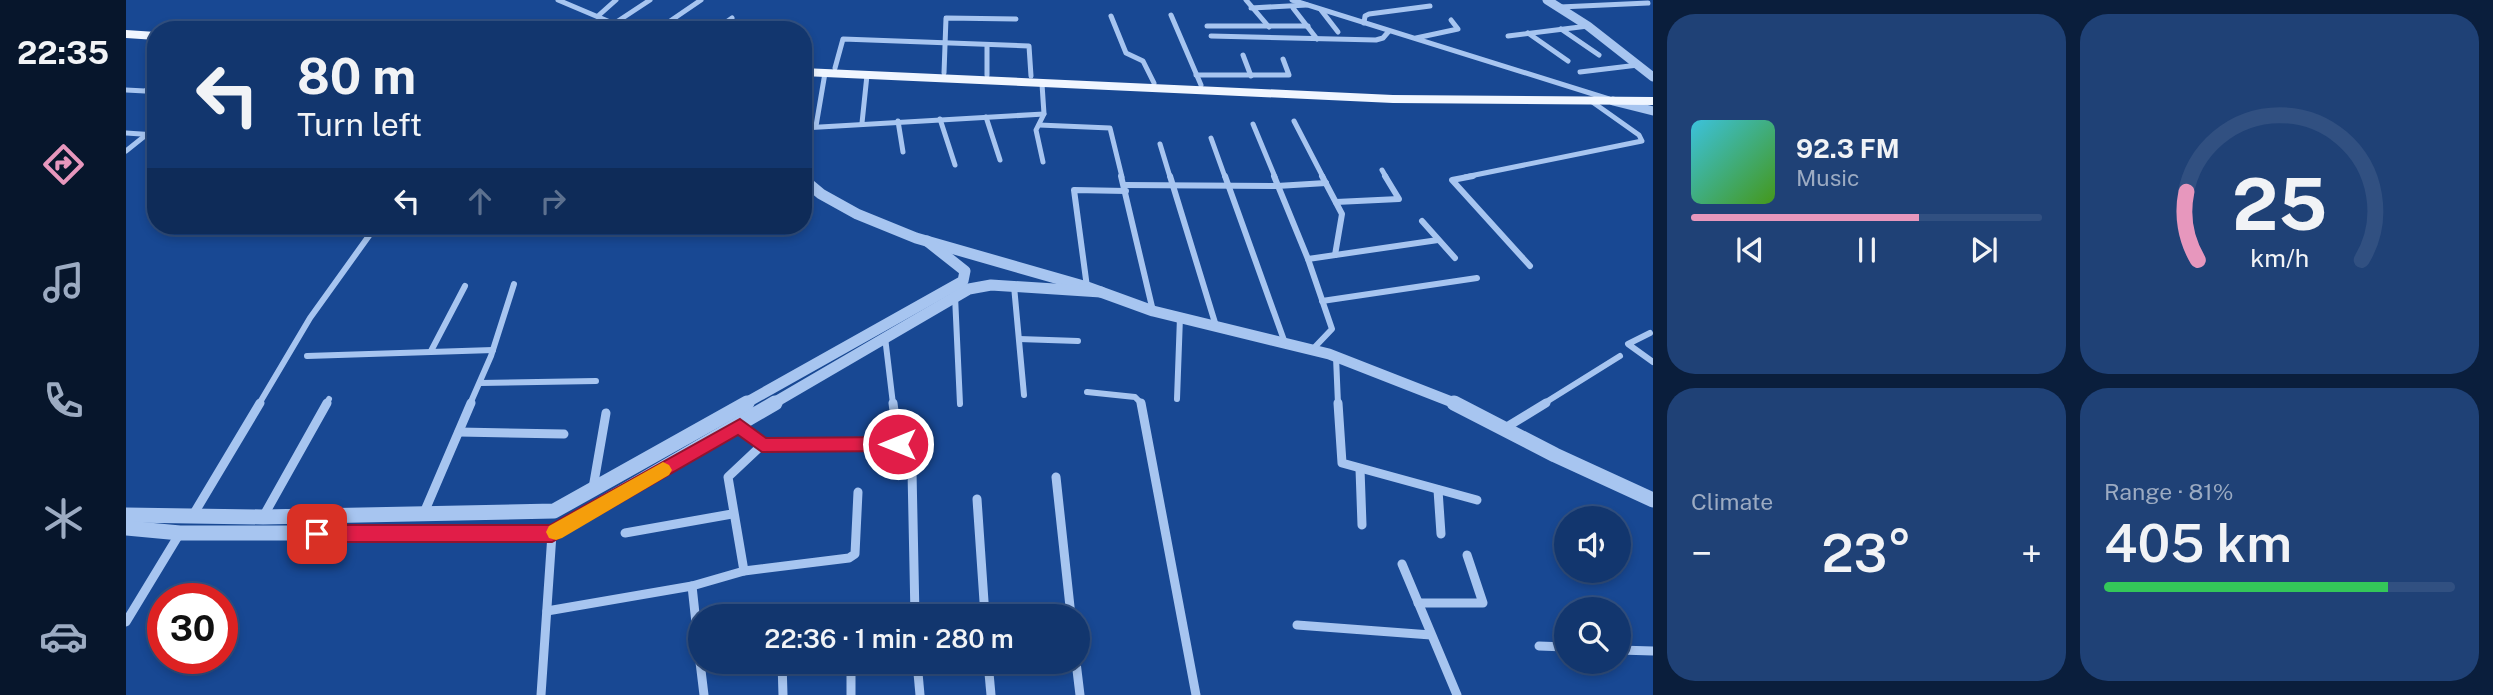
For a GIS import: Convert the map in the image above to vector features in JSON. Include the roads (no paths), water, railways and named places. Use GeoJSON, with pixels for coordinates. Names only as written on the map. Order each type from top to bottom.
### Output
{"type":"FeatureCollection","features":[{"type":"Feature","properties":{"kind":"main road"},"geometry":{"type":"LineString","coordinates":[[126,34],[147,35]]}},
{"type":"Feature","properties":{"kind":"main road"},"geometry":{"type":"LineString","coordinates":[[126,40],[147,41]]}},
{"type":"Feature","properties":{"kind":"main road"},"geometry":{"type":"LineString","coordinates":[[812,70],[867,75],[1037,80],[1154,83],[1198,80],[1414,95],[1653,101]]}},
{"type":"Feature","properties":{"kind":"main road"},"geometry":{"type":"LineString","coordinates":[[830,71],[987,75],[1392,99],[1653,96]]}},
{"type":"Feature","properties":{"kind":"street"},"geometry":{"type":"LineString","coordinates":[[558,0],[610,21]]}},
{"type":"Feature","properties":{"kind":"street"},"geometry":{"type":"LineString","coordinates":[[598,16],[616,0]]}},
{"type":"Feature","properties":{"kind":"street"},"geometry":{"type":"LineString","coordinates":[[618,21],[650,0]]}},
{"type":"Feature","properties":{"kind":"street"},"geometry":{"type":"LineString","coordinates":[[670,21],[701,0]]}},
{"type":"Feature","properties":{"kind":"street"},"geometry":{"type":"LineString","coordinates":[[1246,0],[1269,27]]}},
{"type":"Feature","properties":{"kind":"street"},"geometry":{"type":"LineString","coordinates":[[1292,0],[1593,98],[1639,135],[1642,141],[1452,180],[1530,266]]}},
{"type":"Feature","properties":{"kind":"street"},"geometry":{"type":"LineString","coordinates":[[1547,0],[1588,26],[1653,77]]}},
{"type":"Feature","properties":{"kind":"street"},"geometry":{"type":"LineString","coordinates":[[1560,7],[1648,3]]}},
{"type":"Feature","properties":{"kind":"street"},"geometry":{"type":"LineString","coordinates":[[1251,8],[1293,8],[1308,5]]}},
{"type":"Feature","properties":{"kind":"street"},"geometry":{"type":"LineString","coordinates":[[1364,23],[1365,16],[1369,14],[1430,6]]}},
{"type":"Feature","properties":{"kind":"street"},"geometry":{"type":"LineString","coordinates":[[1293,8],[1317,38]]}},
{"type":"Feature","properties":{"kind":"street"},"geometry":{"type":"LineString","coordinates":[[1321,9],[1338,32]]}},
{"type":"Feature","properties":{"kind":"street"},"geometry":{"type":"LineString","coordinates":[[1171,15],[1198,80],[1290,75],[1283,59]]}},
{"type":"Feature","properties":{"kind":"street"},"geometry":{"type":"LineString","coordinates":[[1111,16],[1126,53],[1143,61],[1154,83]]}},
{"type":"Feature","properties":{"kind":"street"},"geometry":{"type":"LineString","coordinates":[[728,21],[732,18]]}},
{"type":"Feature","properties":{"kind":"street"},"geometry":{"type":"LineString","coordinates":[[944,73],[946,18],[1016,19]]}},
{"type":"Feature","properties":{"kind":"street"},"geometry":{"type":"LineString","coordinates":[[1414,38],[1458,29],[1451,20]]}},
{"type":"Feature","properties":{"kind":"street"},"geometry":{"type":"LineString","coordinates":[[1208,26],[1308,26]]}},
{"type":"Feature","properties":{"kind":"street"},"geometry":{"type":"LineString","coordinates":[[1508,36],[1588,26]]}},
{"type":"Feature","properties":{"kind":"street"},"geometry":{"type":"LineString","coordinates":[[1561,29],[1599,55]]}},
{"type":"Feature","properties":{"kind":"street"},"geometry":{"type":"LineString","coordinates":[[1211,36],[1380,39],[1389,31]]}},
{"type":"Feature","properties":{"kind":"street"},"geometry":{"type":"LineString","coordinates":[[1528,33],[1567,61]]}},
{"type":"Feature","properties":{"kind":"street"},"geometry":{"type":"LineString","coordinates":[[816,126],[830,71],[843,39],[1029,46],[1044,114],[1036,130],[1043,162]]}},
{"type":"Feature","properties":{"kind":"street"},"geometry":{"type":"LineString","coordinates":[[987,44],[987,75]]}},
{"type":"Feature","properties":{"kind":"street"},"geometry":{"type":"LineString","coordinates":[[1243,55],[1251,76]]}},
{"type":"Feature","properties":{"kind":"street"},"geometry":{"type":"LineString","coordinates":[[1580,72],[1638,65]]}},
{"type":"Feature","properties":{"kind":"street"},"geometry":{"type":"LineString","coordinates":[[862,123],[867,75]]}},
{"type":"Feature","properties":{"kind":"street"},"geometry":{"type":"LineString","coordinates":[[126,90],[147,90]]}},
{"type":"Feature","properties":{"kind":"street"},"geometry":{"type":"LineString","coordinates":[[1613,100],[1653,111]]}},
{"type":"Feature","properties":{"kind":"street"},"geometry":{"type":"LineString","coordinates":[[812,127],[1044,114]]}},
{"type":"Feature","properties":{"kind":"street"},"geometry":{"type":"LineString","coordinates":[[986,117],[1000,160]]}},
{"type":"Feature","properties":{"kind":"street"},"geometry":{"type":"LineString","coordinates":[[940,119],[955,165]]}},
{"type":"Feature","properties":{"kind":"street"},"geometry":{"type":"LineString","coordinates":[[898,121],[903,152]]}},
{"type":"Feature","properties":{"kind":"street"},"geometry":{"type":"LineString","coordinates":[[1294,121],[1343,219],[1335,255]]}},
{"type":"Feature","properties":{"kind":"street"},"geometry":{"type":"LineString","coordinates":[[1253,124],[1308,259],[1332,330],[1312,350]]}},
{"type":"Feature","properties":{"kind":"street"},"geometry":{"type":"LineString","coordinates":[[1039,125],[1108,126],[1153,311]]}},
{"type":"Feature","properties":{"kind":"street"},"geometry":{"type":"LineString","coordinates":[[126,133],[146,135]]}},
{"type":"Feature","properties":{"kind":"street"},"geometry":{"type":"LineString","coordinates":[[126,151],[146,135]]}},
{"type":"Feature","properties":{"kind":"street"},"geometry":{"type":"LineString","coordinates":[[1211,138],[1285,343]]}},
{"type":"Feature","properties":{"kind":"street"},"geometry":{"type":"LineString","coordinates":[[1160,144],[1216,326]]}},
{"type":"Feature","properties":{"kind":"street"},"geometry":{"type":"LineString","coordinates":[[1336,202],[1399,199],[1382,170]]}},
{"type":"Feature","properties":{"kind":"street"},"geometry":{"type":"LineString","coordinates":[[1094,290],[1074,190],[1172,184],[1277,186],[1326,183]]}},
{"type":"Feature","properties":{"kind":"street"},"geometry":{"type":"LineString","coordinates":[[812,186],[876,224],[927,242],[1094,290],[1153,311],[1336,357],[1451,401],[1653,499]]}},
{"type":"Feature","properties":{"kind":"street"},"geometry":{"type":"LineString","coordinates":[[1422,221],[1455,258]]}},
{"type":"Feature","properties":{"kind":"street"},"geometry":{"type":"LineString","coordinates":[[191,518],[310,318],[370,235]]}},
{"type":"Feature","properties":{"kind":"street"},"geometry":{"type":"LineString","coordinates":[[1308,259],[1438,240]]}},
{"type":"Feature","properties":{"kind":"street"},"geometry":{"type":"LineString","coordinates":[[126,515],[191,518],[423,515],[546,513],[561,508],[963,281],[965,271],[958,263],[927,242]]}},
{"type":"Feature","properties":{"kind":"street"},"geometry":{"type":"LineString","coordinates":[[1322,300],[1477,278]]}},
{"type":"Feature","properties":{"kind":"street"},"geometry":{"type":"LineString","coordinates":[[423,515],[480,383],[514,284]]}},
{"type":"Feature","properties":{"kind":"street"},"geometry":{"type":"LineString","coordinates":[[431,351],[465,286]]}},
{"type":"Feature","properties":{"kind":"street"},"geometry":{"type":"LineString","coordinates":[[126,528],[180,533],[552,533],[740,426],[955,296],[979,286],[1094,290]]}},
{"type":"Feature","properties":{"kind":"street"},"geometry":{"type":"LineString","coordinates":[[1014,286],[1024,395]]}},
{"type":"Feature","properties":{"kind":"street"},"geometry":{"type":"LineString","coordinates":[[955,296],[960,404]]}},
{"type":"Feature","properties":{"kind":"street"},"geometry":{"type":"LineString","coordinates":[[1177,399],[1180,317]]}},
{"type":"Feature","properties":{"kind":"street"},"geometry":{"type":"LineString","coordinates":[[1650,333],[1628,344],[1653,362]]}},
{"type":"Feature","properties":{"kind":"street"},"geometry":{"type":"LineString","coordinates":[[740,426],[762,445],[898,444],[885,336]]}},
{"type":"Feature","properties":{"kind":"street"},"geometry":{"type":"LineString","coordinates":[[1019,339],[1078,341]]}},
{"type":"Feature","properties":{"kind":"street"},"geometry":{"type":"LineString","coordinates":[[307,356],[493,350]]}},
{"type":"Feature","properties":{"kind":"street"},"geometry":{"type":"LineString","coordinates":[[1504,428],[1620,356]]}},
{"type":"Feature","properties":{"kind":"street"},"geometry":{"type":"LineString","coordinates":[[1336,357],[1342,463],[1477,500]]}},
{"type":"Feature","properties":{"kind":"street"},"geometry":{"type":"LineString","coordinates":[[480,383],[596,381]]}},
{"type":"Feature","properties":{"kind":"street"},"geometry":{"type":"LineString","coordinates":[[1087,392],[1135,397],[1142,403],[1196,695]]}},
{"type":"Feature","properties":{"kind":"street"},"geometry":{"type":"LineString","coordinates":[[263,517],[329,399]]}},
{"type":"Feature","properties":{"kind":"street"},"geometry":{"type":"LineString","coordinates":[[593,490],[606,413]]}},
{"type":"Feature","properties":{"kind":"street"},"geometry":{"type":"LineString","coordinates":[[458,432],[564,435]]}},
{"type":"Feature","properties":{"kind":"street"},"geometry":{"type":"LineString","coordinates":[[744,571],[732,514],[728,477],[762,445]]}},
{"type":"Feature","properties":{"kind":"street"},"geometry":{"type":"LineString","coordinates":[[1360,469],[1362,525]]}},
{"type":"Feature","properties":{"kind":"street"},"geometry":{"type":"LineString","coordinates":[[912,471],[915,604]]}},
{"type":"Feature","properties":{"kind":"street"},"geometry":{"type":"LineString","coordinates":[[1056,478],[1070,604]]}},
{"type":"Feature","properties":{"kind":"street"},"geometry":{"type":"LineString","coordinates":[[1438,490],[1441,534]]}},
{"type":"Feature","properties":{"kind":"street"},"geometry":{"type":"LineString","coordinates":[[547,611],[692,586],[744,571],[849,558],[855,554],[858,492]]}},
{"type":"Feature","properties":{"kind":"street"},"geometry":{"type":"LineString","coordinates":[[977,499],[984,604]]}},
{"type":"Feature","properties":{"kind":"street"},"geometry":{"type":"LineString","coordinates":[[625,533],[732,514]]}},
{"type":"Feature","properties":{"kind":"street"},"geometry":{"type":"LineString","coordinates":[[126,622],[180,533]]}},
{"type":"Feature","properties":{"kind":"street"},"geometry":{"type":"LineString","coordinates":[[541,695],[552,533]]}},
{"type":"Feature","properties":{"kind":"street"},"geometry":{"type":"LineString","coordinates":[[1418,603],[1483,603],[1467,555]]}},
{"type":"Feature","properties":{"kind":"street"},"geometry":{"type":"LineString","coordinates":[[1402,564],[1457,695]]}},
{"type":"Feature","properties":{"kind":"street"},"geometry":{"type":"LineString","coordinates":[[692,586],[694,604]]}},
{"type":"Feature","properties":{"kind":"street"},"geometry":{"type":"LineString","coordinates":[[1297,625],[1432,635]]}},
{"type":"Feature","properties":{"kind":"street"},"geometry":{"type":"LineString","coordinates":[[1539,646],[1554,647]]}},
{"type":"Feature","properties":{"kind":"street"},"geometry":{"type":"LineString","coordinates":[[1631,651],[1653,652]]}},
{"type":"Feature","properties":{"kind":"street"},"geometry":{"type":"LineString","coordinates":[[702,674],[704,695]]}},
{"type":"Feature","properties":{"kind":"street"},"geometry":{"type":"LineString","coordinates":[[781,695],[782,674]]}},
{"type":"Feature","properties":{"kind":"street"},"geometry":{"type":"LineString","coordinates":[[851,674],[851,695]]}},
{"type":"Feature","properties":{"kind":"street"},"geometry":{"type":"LineString","coordinates":[[918,674],[920,695]]}},
{"type":"Feature","properties":{"kind":"street"},"geometry":{"type":"LineString","coordinates":[[989,674],[991,695]]}},
{"type":"Feature","properties":{"kind":"street"},"geometry":{"type":"LineString","coordinates":[[1077,674],[1080,695]]}}]}
